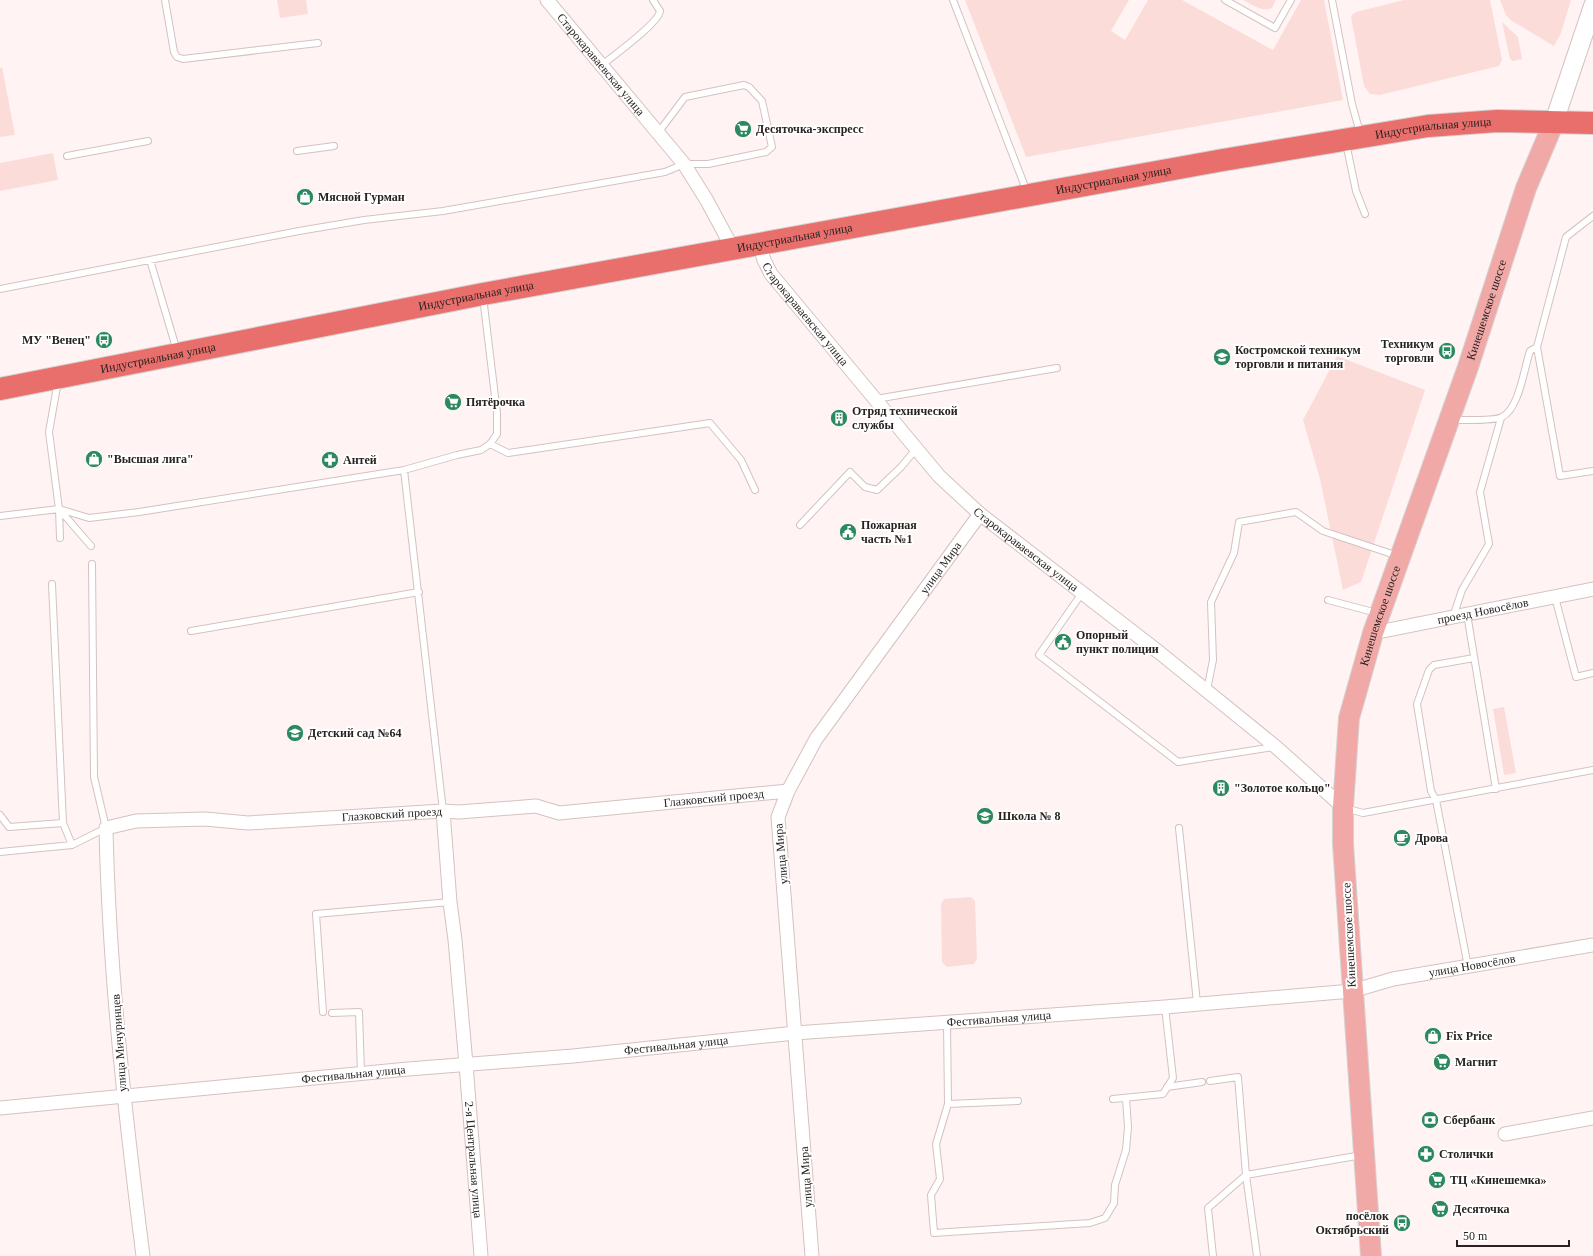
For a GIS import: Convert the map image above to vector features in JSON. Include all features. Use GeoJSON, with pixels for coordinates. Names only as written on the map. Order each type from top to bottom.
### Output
{"type":"FeatureCollection","features":[{"type":"Feature","properties":{"kind":"highway","name":"Индустриальная улица"},"geometry":{"type":"LineString","coordinates":[[0,389],[482,294],[1353,138],[1443,125],[1496,121],[1593,123]]}},
{"type":"Feature","properties":{"kind":"main road","name":"Кинешемское шоссе"},"geometry":{"type":"LineString","coordinates":[[1371,1256],[1343,844],[1343,807],[1350,718],[1379,614],[1449,420],[1526,188],[1554,122],[1593,6]]}},
{"type":"Feature","properties":{"kind":"street","name":"Старокараваевская улица"},"geometry":{"type":"LineString","coordinates":[[547,0],[684,164],[710,205],[733,249]]}},
{"type":"Feature","properties":{"kind":"street","name":"Старокараваевская улица"},"geometry":{"type":"LineString","coordinates":[[759,244],[764,260],[771,274],[939,476],[980,514],[1207,690],[1276,746],[1343,807]]}},
{"type":"Feature","properties":{"kind":"street","name":"улица Мира"},"geometry":{"type":"LineString","coordinates":[[812,1256],[778,818],[788,791],[816,739],[980,514]]}},
{"type":"Feature","properties":{"kind":"street","name":"проезд Новосёлов"},"geometry":{"type":"LineString","coordinates":[[1373,633],[1593,589]]}},
{"type":"Feature","properties":{"kind":"street","name":"Глазковский проезд"},"geometry":{"type":"LineString","coordinates":[[106,828],[136,821],[205,819],[248,823],[443,811],[459,812],[536,806],[559,813],[788,791]]}},
{"type":"Feature","properties":{"kind":"street","name":"2-я Центральная улица"},"geometry":{"type":"LineString","coordinates":[[443,811],[450,902],[455,940],[466,1064],[481,1256]]}},
{"type":"Feature","properties":{"kind":"street","name":"улица Мичуринцев"},"geometry":{"type":"LineString","coordinates":[[106,828],[107,878],[123,1097],[143,1256]]}},
{"type":"Feature","properties":{"kind":"street","name":"улица Новосёлов"},"geometry":{"type":"LineString","coordinates":[[1352,991],[1393,979],[1593,945]]}},
{"type":"Feature","properties":{"kind":"street","name":"Фестивальная улица"},"geometry":{"type":"LineString","coordinates":[[0,1108],[466,1064],[572,1056],[795,1033],[1165,1007],[1197,1003],[1352,991]]}},
{"type":"Feature","properties":{"kind":"street"},"geometry":{"type":"LineString","coordinates":[[1505,1134],[1593,1118]]}},
{"type":"Feature","properties":{"kind":"lane"},"geometry":{"type":"LineString","coordinates":[[165,0],[174,52],[177,57],[183,59],[318,43]]}},
{"type":"Feature","properties":{"kind":"lane"},"geometry":{"type":"LineString","coordinates":[[602,66],[658,17],[660,10],[652,0]]}},
{"type":"Feature","properties":{"kind":"lane"},"geometry":{"type":"LineString","coordinates":[[953,0],[1028,195]]}},
{"type":"Feature","properties":{"kind":"lane"},"geometry":{"type":"LineString","coordinates":[[1225,0],[1275,28],[1291,0]]}},
{"type":"Feature","properties":{"kind":"lane"},"geometry":{"type":"LineString","coordinates":[[1332,0],[1352,104],[1356,191],[1365,214]]}},
{"type":"Feature","properties":{"kind":"lane"},"geometry":{"type":"LineString","coordinates":[[0,289],[299,231],[443,210],[658,173],[684,164],[708,164],[770,150],[772,143],[762,101],[749,87],[744,85],[690,96],[681,101],[658,133]]}},
{"type":"Feature","properties":{"kind":"lane"},"geometry":{"type":"LineString","coordinates":[[67,156],[148,141]]}},
{"type":"Feature","properties":{"kind":"lane"},"geometry":{"type":"LineString","coordinates":[[297,151],[334,146]]}},
{"type":"Feature","properties":{"kind":"lane"},"geometry":{"type":"LineString","coordinates":[[1593,216],[1566,237],[1537,347],[1560,476],[1593,471]]}},
{"type":"Feature","properties":{"kind":"lane"},"geometry":{"type":"LineString","coordinates":[[150,260],[178,354]]}},
{"type":"Feature","properties":{"kind":"lane"},"geometry":{"type":"LineString","coordinates":[[0,516],[59,509],[89,518],[147,511],[404,470],[456,455],[481,450],[490,444],[497,434],[497,413],[482,294]]}},
{"type":"Feature","properties":{"kind":"lane"},"geometry":{"type":"LineString","coordinates":[[1449,420],[1501,418],[1510,411],[1515,403],[1530,351],[1537,347]]}},
{"type":"Feature","properties":{"kind":"lane"},"geometry":{"type":"LineString","coordinates":[[876,399],[1057,368]]}},
{"type":"Feature","properties":{"kind":"lane"},"geometry":{"type":"LineString","coordinates":[[59,378],[49,432],[59,509],[60,538]]}},
{"type":"Feature","properties":{"kind":"lane"},"geometry":{"type":"LineString","coordinates":[[1453,617],[1462,590],[1489,544],[1480,492],[1501,418]]}},
{"type":"Feature","properties":{"kind":"lane"},"geometry":{"type":"LineString","coordinates":[[490,444],[508,453],[710,423],[741,460],[755,490]]}},
{"type":"Feature","properties":{"kind":"lane"},"geometry":{"type":"LineString","coordinates":[[800,525],[850,472],[865,488],[877,490],[901,467],[916,449]]}},
{"type":"Feature","properties":{"kind":"lane"},"geometry":{"type":"LineString","coordinates":[[404,470],[443,811]]}},
{"type":"Feature","properties":{"kind":"lane"},"geometry":{"type":"LineString","coordinates":[[59,509],[91,546]]}},
{"type":"Feature","properties":{"kind":"lane"},"geometry":{"type":"LineString","coordinates":[[1207,690],[1213,660],[1211,602],[1234,553],[1239,522],[1296,512],[1323,531],[1399,556]]}},
{"type":"Feature","properties":{"kind":"lane"},"geometry":{"type":"LineString","coordinates":[[92,564],[94,777],[106,828]]}},
{"type":"Feature","properties":{"kind":"lane"},"geometry":{"type":"LineString","coordinates":[[52,584],[63,823],[72,845]]}},
{"type":"Feature","properties":{"kind":"lane"},"geometry":{"type":"LineString","coordinates":[[191,631],[418,592]]}},
{"type":"Feature","properties":{"kind":"lane"},"geometry":{"type":"LineString","coordinates":[[1082,593],[1039,655],[1178,762],[1276,746]]}},
{"type":"Feature","properties":{"kind":"lane"},"geometry":{"type":"LineString","coordinates":[[1555,597],[1576,677],[1593,673]]}},
{"type":"Feature","properties":{"kind":"lane"},"geometry":{"type":"LineString","coordinates":[[1328,600],[1379,614]]}},
{"type":"Feature","properties":{"kind":"lane"},"geometry":{"type":"LineString","coordinates":[[1467,614],[1496,789]]}},
{"type":"Feature","properties":{"kind":"lane"},"geometry":{"type":"LineString","coordinates":[[1468,967],[1436,800],[1431,791],[1417,704],[1429,670],[1434,665],[1474,658]]}},
{"type":"Feature","properties":{"kind":"lane"},"geometry":{"type":"LineString","coordinates":[[1343,807],[1364,813],[1593,770]]}},
{"type":"Feature","properties":{"kind":"lane"},"geometry":{"type":"LineString","coordinates":[[0,815],[9,827],[63,823]]}},
{"type":"Feature","properties":{"kind":"lane","name":"Глазковский проезд"},"geometry":{"type":"LineString","coordinates":[[0,852],[72,845],[106,828]]}},
{"type":"Feature","properties":{"kind":"lane"},"geometry":{"type":"LineString","coordinates":[[1179,828],[1197,1003]]}},
{"type":"Feature","properties":{"kind":"lane"},"geometry":{"type":"LineString","coordinates":[[323,1012],[316,914],[450,902]]}},
{"type":"Feature","properties":{"kind":"lane"},"geometry":{"type":"LineString","coordinates":[[1113,1099],[1163,1094],[1173,1078],[1165,1007]]}},
{"type":"Feature","properties":{"kind":"lane"},"geometry":{"type":"LineString","coordinates":[[332,1013],[359,1012],[361,1074]]}},
{"type":"Feature","properties":{"kind":"lane"},"geometry":{"type":"LineString","coordinates":[[947,1023],[948,1104],[936,1144],[940,1179],[931,1194],[934,1233],[1090,1223],[1105,1218],[1114,1203],[1115,1185],[1126,1150],[1128,1127],[1126,1098]]}},
{"type":"Feature","properties":{"kind":"lane"},"geometry":{"type":"LineString","coordinates":[[1210,1081],[1238,1078],[1246,1174],[1257,1256]]}},
{"type":"Feature","properties":{"kind":"lane"},"geometry":{"type":"LineString","coordinates":[[1167,1087],[1202,1082]]}},
{"type":"Feature","properties":{"kind":"lane"},"geometry":{"type":"LineString","coordinates":[[948,1104],[1018,1101]]}},
{"type":"Feature","properties":{"kind":"lane"},"geometry":{"type":"LineString","coordinates":[[1213,1256],[1208,1208],[1246,1174],[1364,1155]]}},
{"type":"Feature","properties":{"kind":"shaded area"},"geometry":{"type":"Polygon","coordinates":[[[277,0],[306,0],[308,14],[280,18],[277,0]]]}},
{"type":"Feature","properties":{"kind":"shaded area"},"geometry":{"type":"Polygon","coordinates":[[[965,0],[1129,0],[1111,31],[1125,40],[1148,0],[1182,0],[1273,50],[1301,0],[1324,0],[1343,100],[1026,157],[965,0]]]}},
{"type":"Feature","properties":{"kind":"shaded area"},"geometry":{"type":"Polygon","coordinates":[[[1243,0],[1276,0],[1272,8],[1264,9],[1243,0]]]}},
{"type":"Feature","properties":{"kind":"shaded area"},"geometry":{"type":"Polygon","coordinates":[[[1404,0],[1490,0],[1502,60],[1499,66],[1380,95],[1370,94],[1364,86],[1351,17],[1356,12],[1404,0]]]}},
{"type":"Feature","properties":{"kind":"shaded area"},"geometry":{"type":"Polygon","coordinates":[[[1500,0],[1571,0],[1561,33],[1554,46],[1512,21],[1506,15],[1500,0]]]}},
{"type":"Feature","properties":{"kind":"shaded area"},"geometry":{"type":"Polygon","coordinates":[[[1502,22],[1518,37],[1522,59],[1513,61],[1510,59],[1502,22]]]}},
{"type":"Feature","properties":{"kind":"shaded area"},"geometry":{"type":"Polygon","coordinates":[[[2,67],[15,135],[0,137],[0,68],[2,67]]]}},
{"type":"Feature","properties":{"kind":"shaded area"},"geometry":{"type":"Polygon","coordinates":[[[53,153],[58,180],[0,191],[0,163],[53,153]]]}},
{"type":"Feature","properties":{"kind":"shaded area"},"geometry":{"type":"Polygon","coordinates":[[[1337,356],[1425,390],[1361,582],[1343,590],[1320,479],[1303,420],[1337,356]]]}},
{"type":"Feature","properties":{"kind":"shaded area"},"geometry":{"type":"Polygon","coordinates":[[[1504,707],[1516,773],[1504,775],[1493,709],[1504,707]]]}},
{"type":"Feature","properties":{"kind":"shaded area"},"geometry":{"type":"Polygon","coordinates":[[[971,897],[975,901],[977,959],[974,964],[947,967],[942,962],[941,904],[944,899],[971,897]]]}},
{"type":"Feature","properties":{"kind":"place","name":"Десяточка-экспресс"},"geometry":{"type":"Point","coordinates":[743,129]}},
{"type":"Feature","properties":{"kind":"place","name":"Мясной Гурман"},"geometry":{"type":"Point","coordinates":[305,197]}},
{"type":"Feature","properties":{"kind":"place","name":"МУ \"Венец\""},"geometry":{"type":"Point","coordinates":[104,340]}},
{"type":"Feature","properties":{"kind":"place","name":"Техникум торговли"},"geometry":{"type":"Point","coordinates":[1447,351]}},
{"type":"Feature","properties":{"kind":"place","name":"Костромской техникум торговли и питания"},"geometry":{"type":"Point","coordinates":[1222,357]}},
{"type":"Feature","properties":{"kind":"place","name":"Пятёрочка"},"geometry":{"type":"Point","coordinates":[453,402]}},
{"type":"Feature","properties":{"kind":"place","name":"Отряд технической службы"},"geometry":{"type":"Point","coordinates":[839,418]}},
{"type":"Feature","properties":{"kind":"place","name":"\"Высшая лига\""},"geometry":{"type":"Point","coordinates":[94,459]}},
{"type":"Feature","properties":{"kind":"place","name":"Антей"},"geometry":{"type":"Point","coordinates":[330,460]}},
{"type":"Feature","properties":{"kind":"place","name":"Пожарная часть №1"},"geometry":{"type":"Point","coordinates":[848,532]}},
{"type":"Feature","properties":{"kind":"place","name":"Опорный пункт полиции"},"geometry":{"type":"Point","coordinates":[1063,642]}},
{"type":"Feature","properties":{"kind":"place","name":"Детский сад №64"},"geometry":{"type":"Point","coordinates":[295,733]}},
{"type":"Feature","properties":{"kind":"place","name":"\"Золотое кольцо\""},"geometry":{"type":"Point","coordinates":[1221,788]}},
{"type":"Feature","properties":{"kind":"place","name":"Школа № 8"},"geometry":{"type":"Point","coordinates":[985,816]}},
{"type":"Feature","properties":{"kind":"place","name":"Дрова"},"geometry":{"type":"Point","coordinates":[1402,838]}},
{"type":"Feature","properties":{"kind":"place","name":"Fix Price"},"geometry":{"type":"Point","coordinates":[1433,1036]}},
{"type":"Feature","properties":{"kind":"place","name":"Магнит"},"geometry":{"type":"Point","coordinates":[1442,1062]}},
{"type":"Feature","properties":{"kind":"place","name":"Сбербанк"},"geometry":{"type":"Point","coordinates":[1430,1120]}},
{"type":"Feature","properties":{"kind":"place","name":"Столички"},"geometry":{"type":"Point","coordinates":[1426,1154]}},
{"type":"Feature","properties":{"kind":"place","name":"ТЦ «Кинешемка»"},"geometry":{"type":"Point","coordinates":[1437,1180]}},
{"type":"Feature","properties":{"kind":"place","name":"Десяточка"},"geometry":{"type":"Point","coordinates":[1440,1209]}},
{"type":"Feature","properties":{"kind":"place","name":"посёлок Октябрьский"},"geometry":{"type":"Point","coordinates":[1402,1223]}}]}
